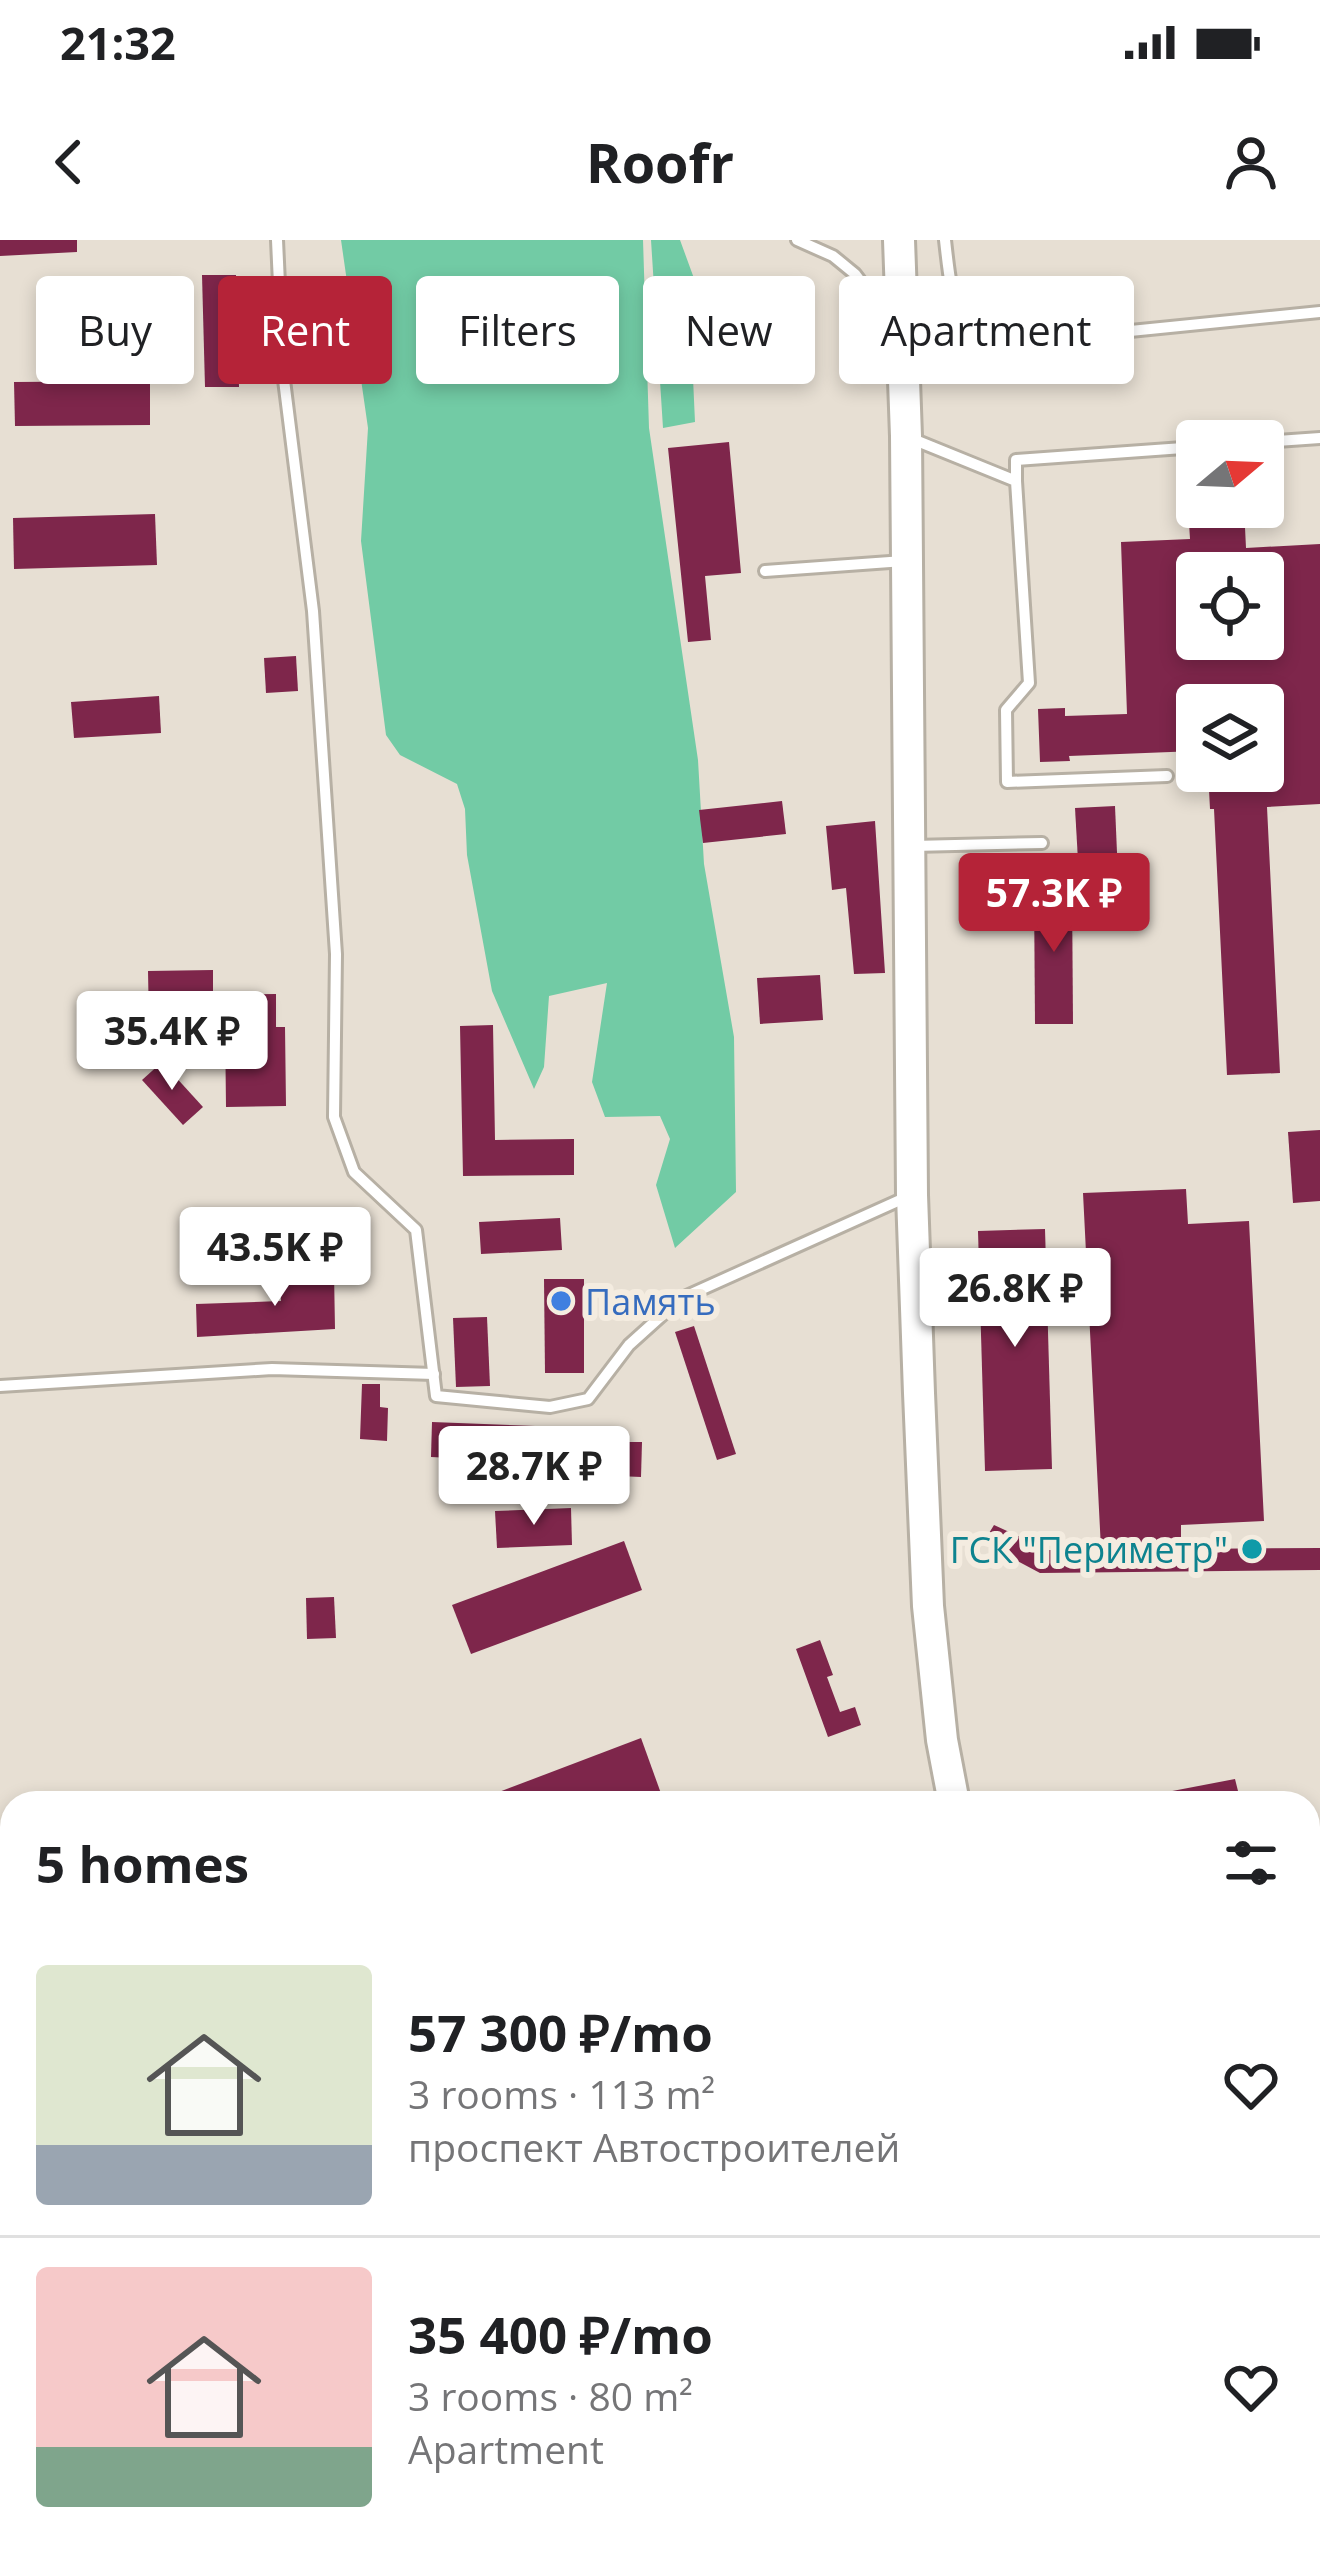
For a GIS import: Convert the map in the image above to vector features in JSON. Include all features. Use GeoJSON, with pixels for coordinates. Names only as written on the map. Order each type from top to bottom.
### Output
{"type":"FeatureCollection","features":[{"type":"Feature","properties":{"kind":"main road"},"geometry":{"type":"LineString","coordinates":[[899,240],[900,276]]}},
{"type":"Feature","properties":{"kind":"main road"},"geometry":{"type":"LineString","coordinates":[[903,384],[912,1195],[928,1606],[952,1791]]}},
{"type":"Feature","properties":{"kind":"lane"},"geometry":{"type":"LineString","coordinates":[[277,240],[283,372],[313,611],[333,908],[334,1117],[354,1172],[416,1230],[436,1396],[550,1406],[588,1399],[629,1346],[680,1299],[912,1195]]}},
{"type":"Feature","properties":{"kind":"lane"},"geometry":{"type":"LineString","coordinates":[[797,240],[833,256],[857,276]]}},
{"type":"Feature","properties":{"kind":"lane"},"geometry":{"type":"LineString","coordinates":[[944,240],[954,302],[969,326],[990,338],[1021,342],[1320,313]]}},
{"type":"Feature","properties":{"kind":"lane"},"geometry":{"type":"LineString","coordinates":[[906,436],[1016,481]]}},
{"type":"Feature","properties":{"kind":"lane"},"geometry":{"type":"LineString","coordinates":[[1284,441],[1320,438]]}},
{"type":"Feature","properties":{"kind":"lane"},"geometry":{"type":"LineString","coordinates":[[1167,776],[1007,782],[1006,710],[1029,682],[1016,460],[1176,449]]}},
{"type":"Feature","properties":{"kind":"lane"},"geometry":{"type":"LineString","coordinates":[[765,571],[907,561]]}},
{"type":"Feature","properties":{"kind":"lane"},"geometry":{"type":"LineString","coordinates":[[909,846],[1042,843]]}},
{"type":"Feature","properties":{"kind":"lane"},"geometry":{"type":"LineString","coordinates":[[0,1386],[272,1369],[434,1374]]}},
{"type":"Feature","properties":{"kind":"green space"},"geometry":{"type":"Polygon","coordinates":[[[341,240],[643,240],[643,384],[648,384],[649,428],[698,760],[704,864],[734,1037],[736,1192],[675,1248],[656,1185],[670,1139],[660,1116],[605,1117],[592,1082],[607,983],[549,996],[544,1067],[534,1089],[492,991],[467,855],[465,809],[457,784],[400,755],[386,735],[361,541],[368,428],[362,384],[392,384],[392,276],[346,276],[341,240]]]}},
{"type":"Feature","properties":{"kind":"green space"},"geometry":{"type":"Polygon","coordinates":[[[651,240],[680,240],[693,276],[653,276],[651,240]]]}},
{"type":"Feature","properties":{"kind":"green space"},"geometry":{"type":"Polygon","coordinates":[[[660,384],[693,384],[695,422],[663,428],[660,384]]]}},
{"type":"Feature","properties":{"kind":"building"},"geometry":{"type":"Polygon","coordinates":[[[0,240],[77,240],[77,252],[0,256],[0,240]]]}},
{"type":"Feature","properties":{"kind":"building"},"geometry":{"type":"Polygon","coordinates":[[[202,275],[236,275],[218,276],[218,384],[239,387],[205,387],[202,275]]]}},
{"type":"Feature","properties":{"kind":"building"},"geometry":{"type":"Polygon","coordinates":[[[14,382],[150,384],[150,425],[15,426],[14,382]]]}},
{"type":"Feature","properties":{"kind":"building"},"geometry":{"type":"Polygon","coordinates":[[[729,442],[741,573],[705,576],[711,640],[688,642],[668,448],[729,442]]]}},
{"type":"Feature","properties":{"kind":"building"},"geometry":{"type":"Polygon","coordinates":[[[155,514],[157,565],[14,569],[13,518],[155,514]]]}},
{"type":"Feature","properties":{"kind":"building"},"geometry":{"type":"Polygon","coordinates":[[[1189,528],[1245,528],[1246,548],[1320,544],[1320,804],[1267,807],[1280,1073],[1227,1075],[1214,809],[1210,809],[1209,792],[1284,792],[1284,684],[1176,684],[1176,752],[1069,756],[1070,761],[1040,762],[1038,709],[1065,708],[1065,716],[1127,714],[1121,542],[1190,539],[1189,528]]]}},
{"type":"Feature","properties":{"kind":"building"},"geometry":{"type":"Polygon","coordinates":[[[296,656],[298,691],[266,693],[264,658],[296,656]]]}},
{"type":"Feature","properties":{"kind":"building"},"geometry":{"type":"Polygon","coordinates":[[[159,696],[161,733],[74,738],[71,702],[159,696]]]}},
{"type":"Feature","properties":{"kind":"building"},"geometry":{"type":"Polygon","coordinates":[[[782,801],[786,834],[703,843],[699,810],[782,801]]]}},
{"type":"Feature","properties":{"kind":"building"},"geometry":{"type":"Polygon","coordinates":[[[1115,806],[1118,876],[1079,878],[1075,808],[1115,806]]]}},
{"type":"Feature","properties":{"kind":"building"},"geometry":{"type":"Polygon","coordinates":[[[875,821],[885,973],[854,974],[846,888],[832,890],[826,826],[875,821]]]}},
{"type":"Feature","properties":{"kind":"building"},"geometry":{"type":"Polygon","coordinates":[[[1034,887],[1072,887],[1073,1024],[1035,1024],[1034,887]]]}},
{"type":"Feature","properties":{"kind":"building"},"geometry":{"type":"Polygon","coordinates":[[[213,970],[213,995],[276,994],[276,1027],[285,1027],[286,1106],[226,1107],[225,1021],[149,1023],[148,971],[213,970]]]}},
{"type":"Feature","properties":{"kind":"building"},"geometry":{"type":"Polygon","coordinates":[[[820,975],[823,1020],[760,1024],[757,978],[820,975]]]}},
{"type":"Feature","properties":{"kind":"building"},"geometry":{"type":"Polygon","coordinates":[[[493,1025],[495,1140],[574,1139],[574,1175],[463,1176],[460,1026],[493,1025]]]}},
{"type":"Feature","properties":{"kind":"building"},"geometry":{"type":"Polygon","coordinates":[[[162,1062],[203,1107],[183,1125],[142,1080],[162,1062]]]}},
{"type":"Feature","properties":{"kind":"building"},"geometry":{"type":"Polygon","coordinates":[[[1320,1130],[1320,1201],[1293,1203],[1288,1132],[1320,1130]]]}},
{"type":"Feature","properties":{"kind":"building"},"geometry":{"type":"Polygon","coordinates":[[[1186,1189],[1188,1224],[1249,1221],[1264,1521],[1181,1525],[1181,1549],[1320,1548],[1320,1570],[1040,1573],[983,1543],[994,1525],[1049,1550],[1101,1549],[1083,1193],[1186,1189]]]}},
{"type":"Feature","properties":{"kind":"building"},"geometry":{"type":"Polygon","coordinates":[[[560,1218],[562,1250],[481,1254],[479,1222],[560,1218]]]}},
{"type":"Feature","properties":{"kind":"building"},"geometry":{"type":"Polygon","coordinates":[[[1045,1229],[1052,1469],[985,1471],[978,1231],[1045,1229]]]}},
{"type":"Feature","properties":{"kind":"building"},"geometry":{"type":"Polygon","coordinates":[[[334,1272],[335,1329],[197,1337],[196,1304],[281,1301],[280,1273],[334,1272]]]}},
{"type":"Feature","properties":{"kind":"building"},"geometry":{"type":"Polygon","coordinates":[[[544,1279],[584,1279],[584,1373],[545,1373],[544,1279]]]}},
{"type":"Feature","properties":{"kind":"building"},"geometry":{"type":"Polygon","coordinates":[[[487,1317],[490,1386],[456,1387],[453,1318],[487,1317]]]}},
{"type":"Feature","properties":{"kind":"building"},"geometry":{"type":"Polygon","coordinates":[[[694,1326],[736,1454],[717,1460],[675,1332],[694,1326]]]}},
{"type":"Feature","properties":{"kind":"building"},"geometry":{"type":"Polygon","coordinates":[[[362,1384],[380,1384],[380,1407],[388,1408],[387,1441],[360,1439],[362,1384]]]}},
{"type":"Feature","properties":{"kind":"building"},"geometry":{"type":"Polygon","coordinates":[[[432,1422],[562,1427],[560,1463],[431,1457],[432,1422]]]}},
{"type":"Feature","properties":{"kind":"building"},"geometry":{"type":"Polygon","coordinates":[[[618,1442],[642,1442],[641,1477],[618,1476],[618,1442]]]}},
{"type":"Feature","properties":{"kind":"building"},"geometry":{"type":"Polygon","coordinates":[[[571,1508],[572,1545],[497,1548],[495,1511],[571,1508]]]}},
{"type":"Feature","properties":{"kind":"building"},"geometry":{"type":"Polygon","coordinates":[[[624,1541],[642,1590],[471,1654],[452,1605],[624,1541]]]}},
{"type":"Feature","properties":{"kind":"building"},"geometry":{"type":"Polygon","coordinates":[[[334,1597],[336,1638],[307,1639],[306,1598],[334,1597]]]}},
{"type":"Feature","properties":{"kind":"building"},"geometry":{"type":"Polygon","coordinates":[[[820,1640],[840,1712],[855,1707],[861,1725],[828,1737],[796,1649],[820,1640]]]}},
{"type":"Feature","properties":{"kind":"building"},"geometry":{"type":"Polygon","coordinates":[[[641,1738],[660,1791],[502,1791],[641,1738]]]}},
{"type":"Feature","properties":{"kind":"building"},"geometry":{"type":"Polygon","coordinates":[[[1235,1779],[1238,1791],[1172,1791],[1235,1779]]]}},
{"type":"Feature","properties":{"kind":"place","name":"Память"},"geometry":{"type":"Point","coordinates":[561,1301]}},
{"type":"Feature","properties":{"kind":"place","name":"ГСК \"Периметр\""},"geometry":{"type":"Point","coordinates":[1252,1549]}}]}
